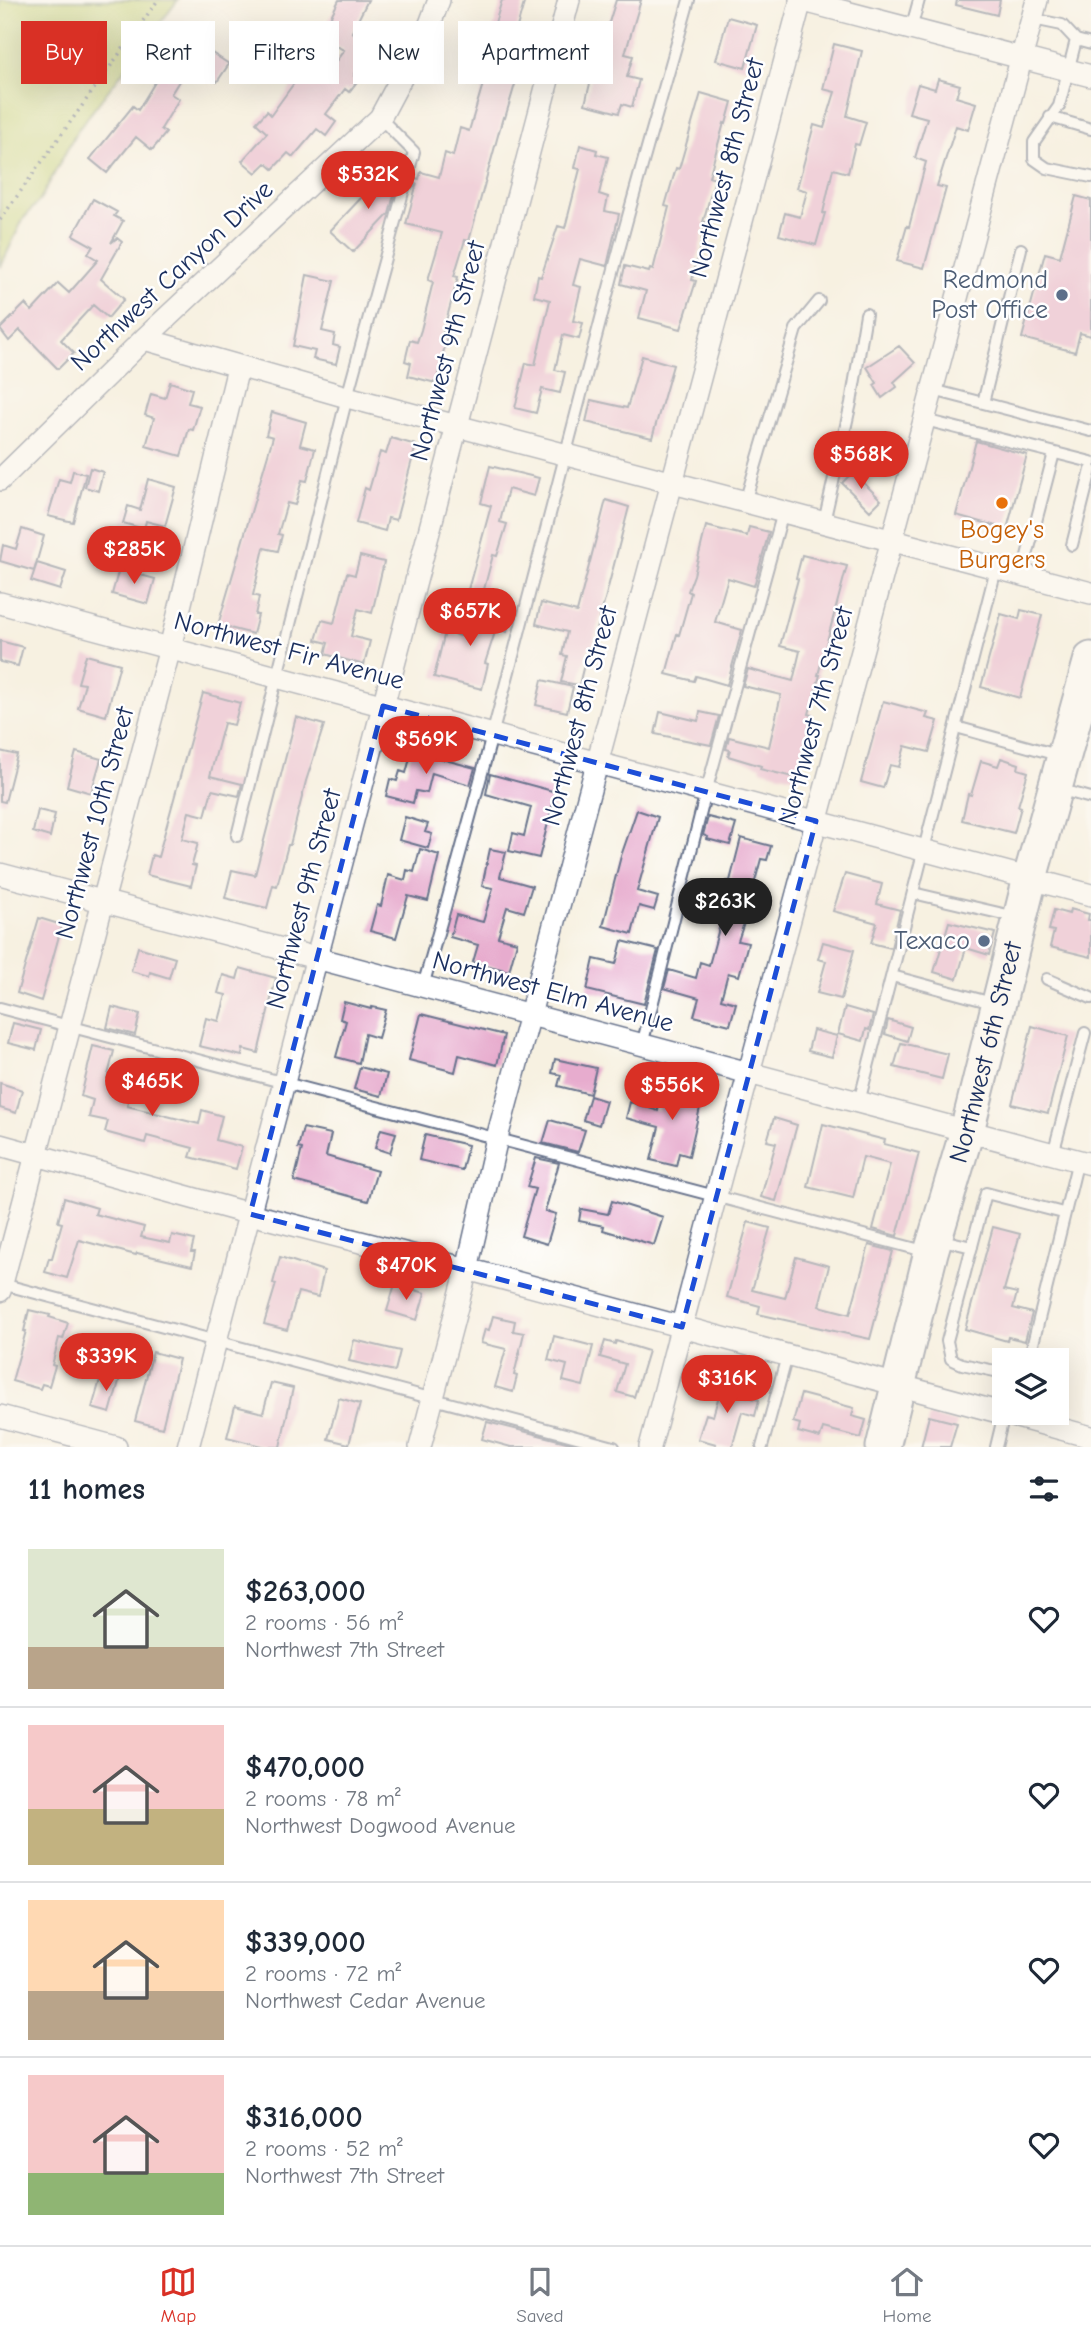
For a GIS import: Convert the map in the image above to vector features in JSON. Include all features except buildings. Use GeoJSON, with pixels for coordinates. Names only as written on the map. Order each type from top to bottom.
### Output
{"type":"FeatureCollection","features":[{"type":"Feature","properties":{"kind":"main road","name":"Northwest 6th Street"},"geometry":{"type":"LineString","coordinates":[[883,1447],[933,1245],[967,1131],[1030,878],[1059,773],[1084,710],[1091,659]]}},
{"type":"Feature","properties":{"kind":"street","name":"Northwest Canyon Drive"},"geometry":{"type":"LineString","coordinates":[[0,480],[144,339],[380,118],[430,24],[439,0]]}},
{"type":"Feature","properties":{"kind":"street","name":"Northwest 9th Street"},"geometry":{"type":"LineString","coordinates":[[188,1447],[569,0]]}},
{"type":"Feature","properties":{"kind":"street"},"geometry":{"type":"LineString","coordinates":[[800,0],[1091,76]]}},
{"type":"Feature","properties":{"kind":"street","name":"Northwest 8th Street"},"geometry":{"type":"LineString","coordinates":[[420,1447],[529,1015],[800,0]]}},
{"type":"Feature","properties":{"kind":"street","name":"Northwest 7th Street"},"geometry":{"type":"LineString","coordinates":[[650,1447],[1035,9]]}},
{"type":"Feature","properties":{"kind":"street"},"geometry":{"type":"LineString","coordinates":[[144,339],[347,397],[1091,593]]}},
{"type":"Feature","properties":{"kind":"street","name":"Northwest 10th Street"},"geometry":{"type":"LineString","coordinates":[[1,1288],[170,648],[239,368]]}},
{"type":"Feature","properties":{"kind":"street","name":"Northwest Fir Avenue"},"geometry":{"type":"LineString","coordinates":[[0,603],[1091,895]]}},
{"type":"Feature","properties":{"kind":"street","name":"Northwest Elm Avenue"},"geometry":{"type":"LineString","coordinates":[[0,874],[1084,1162]]}},
{"type":"Feature","properties":{"kind":"street"},"geometry":{"type":"LineString","coordinates":[[0,1145],[250,1214],[992,1409]]}},
{"type":"Feature","properties":{"kind":"street"},"geometry":{"type":"LineString","coordinates":[[0,1416],[116,1447]]}},
{"type":"Feature","properties":{"kind":"street"},"geometry":{"type":"LineString","coordinates":[[1050,1425],[1091,1437]]}},
{"type":"Feature","properties":{"kind":"lane"},"geometry":{"type":"LineString","coordinates":[[423,986],[472,815],[619,249],[689,0]]}},
{"type":"Feature","properties":{"kind":"lane"},"geometry":{"type":"LineString","coordinates":[[911,29],[919,0]]}},
{"type":"Feature","properties":{"kind":"lane"},"geometry":{"type":"LineString","coordinates":[[1035,9],[1062,25],[1076,40],[1091,44]]}},
{"type":"Feature","properties":{"kind":"lane"},"geometry":{"type":"LineString","coordinates":[[1076,40],[1059,106],[1034,142],[1034,159],[1047,168],[1091,177]]}},
{"type":"Feature","properties":{"kind":"lane"},"geometry":{"type":"LineString","coordinates":[[1050,117],[1091,129]]}},
{"type":"Feature","properties":{"kind":"lane"},"geometry":{"type":"LineString","coordinates":[[237,835],[347,397],[414,152],[380,118]]}},
{"type":"Feature","properties":{"kind":"lane"},"geometry":{"type":"LineString","coordinates":[[983,403],[1021,249]]}},
{"type":"Feature","properties":{"kind":"lane"},"geometry":{"type":"LineString","coordinates":[[746,502],[796,329],[819,301]]}},
{"type":"Feature","properties":{"kind":"lane"},"geometry":{"type":"LineString","coordinates":[[824,522],[866,314]]}},
{"type":"Feature","properties":{"kind":"lane"},"geometry":{"type":"LineString","coordinates":[[933,390],[1091,429]]}},
{"type":"Feature","properties":{"kind":"lane"},"geometry":{"type":"LineString","coordinates":[[925,420],[1091,463]]}},
{"type":"Feature","properties":{"kind":"lane"},"geometry":{"type":"LineString","coordinates":[[1022,575],[1054,453]]}},
{"type":"Feature","properties":{"kind":"lane"},"geometry":{"type":"LineString","coordinates":[[1072,544],[1091,470]]}},
{"type":"Feature","properties":{"kind":"lane"},"geometry":{"type":"LineString","coordinates":[[642,1045],[706,792],[783,512]]}},
{"type":"Feature","properties":{"kind":"lane"},"geometry":{"type":"LineString","coordinates":[[859,1102],[996,569]]}},
{"type":"Feature","properties":{"kind":"lane"},"geometry":{"type":"LineString","coordinates":[[956,727],[1059,773],[1091,798]]}},
{"type":"Feature","properties":{"kind":"lane"},"geometry":{"type":"LineString","coordinates":[[913,893],[1020,918]]}},
{"type":"Feature","properties":{"kind":"lane"},"geometry":{"type":"LineString","coordinates":[[891,976],[998,1005]]}},
{"type":"Feature","properties":{"kind":"lane"},"geometry":{"type":"LineString","coordinates":[[1047,979],[1091,998]]}},
{"type":"Feature","properties":{"kind":"lane"},"geometry":{"type":"LineString","coordinates":[[0,1008],[716,1195],[933,1245],[972,1247]]}},
{"type":"Feature","properties":{"kind":"lane"},"geometry":{"type":"LineString","coordinates":[[1053,1154],[1084,1033]]}},
{"type":"Feature","properties":{"kind":"lane"},"geometry":{"type":"LineString","coordinates":[[1032,1348],[1063,1213],[1084,1162]]}},
{"type":"Feature","properties":{"kind":"lane"},"geometry":{"type":"LineString","coordinates":[[992,1370],[951,1359],[947,1341],[986,1193],[1063,1213]]}},
{"type":"Feature","properties":{"kind":"lane"},"geometry":{"type":"LineString","coordinates":[[1,1288],[216,1341],[614,1447]]}},
{"type":"Feature","properties":{"kind":"lane"},"geometry":{"type":"LineString","coordinates":[[762,1447],[787,1356]]}},
{"type":"Feature","properties":{"kind":"lane"},"geometry":{"type":"LineString","coordinates":[[996,1447],[1007,1425]]}},
{"type":"Feature","properties":{"kind":"path"},"geometry":{"type":"LineString","coordinates":[[0,220],[158,0]]}},
{"type":"Feature","properties":{"kind":"highlighted area"},"geometry":{"type":"Polygon","coordinates":[[[383,706],[816,821],[682,1327],[250,1214],[383,706]]]}},
{"type":"Feature","properties":{"kind":"green space"},"geometry":{"type":"Polygon","coordinates":[[[0,0],[178,0],[162,21],[121,21],[121,74],[77,131],[40,200],[23,219],[0,268],[0,0]]]}},
{"type":"Feature","properties":{"kind":"place","name":"Redmond Post Office"},"geometry":{"type":"Point","coordinates":[1062,295]}},
{"type":"Feature","properties":{"kind":"place","name":"Bogey's Burgers"},"geometry":{"type":"Point","coordinates":[1002,503]}},
{"type":"Feature","properties":{"kind":"place","name":"Texaco"},"geometry":{"type":"Point","coordinates":[984,941]}}]}
